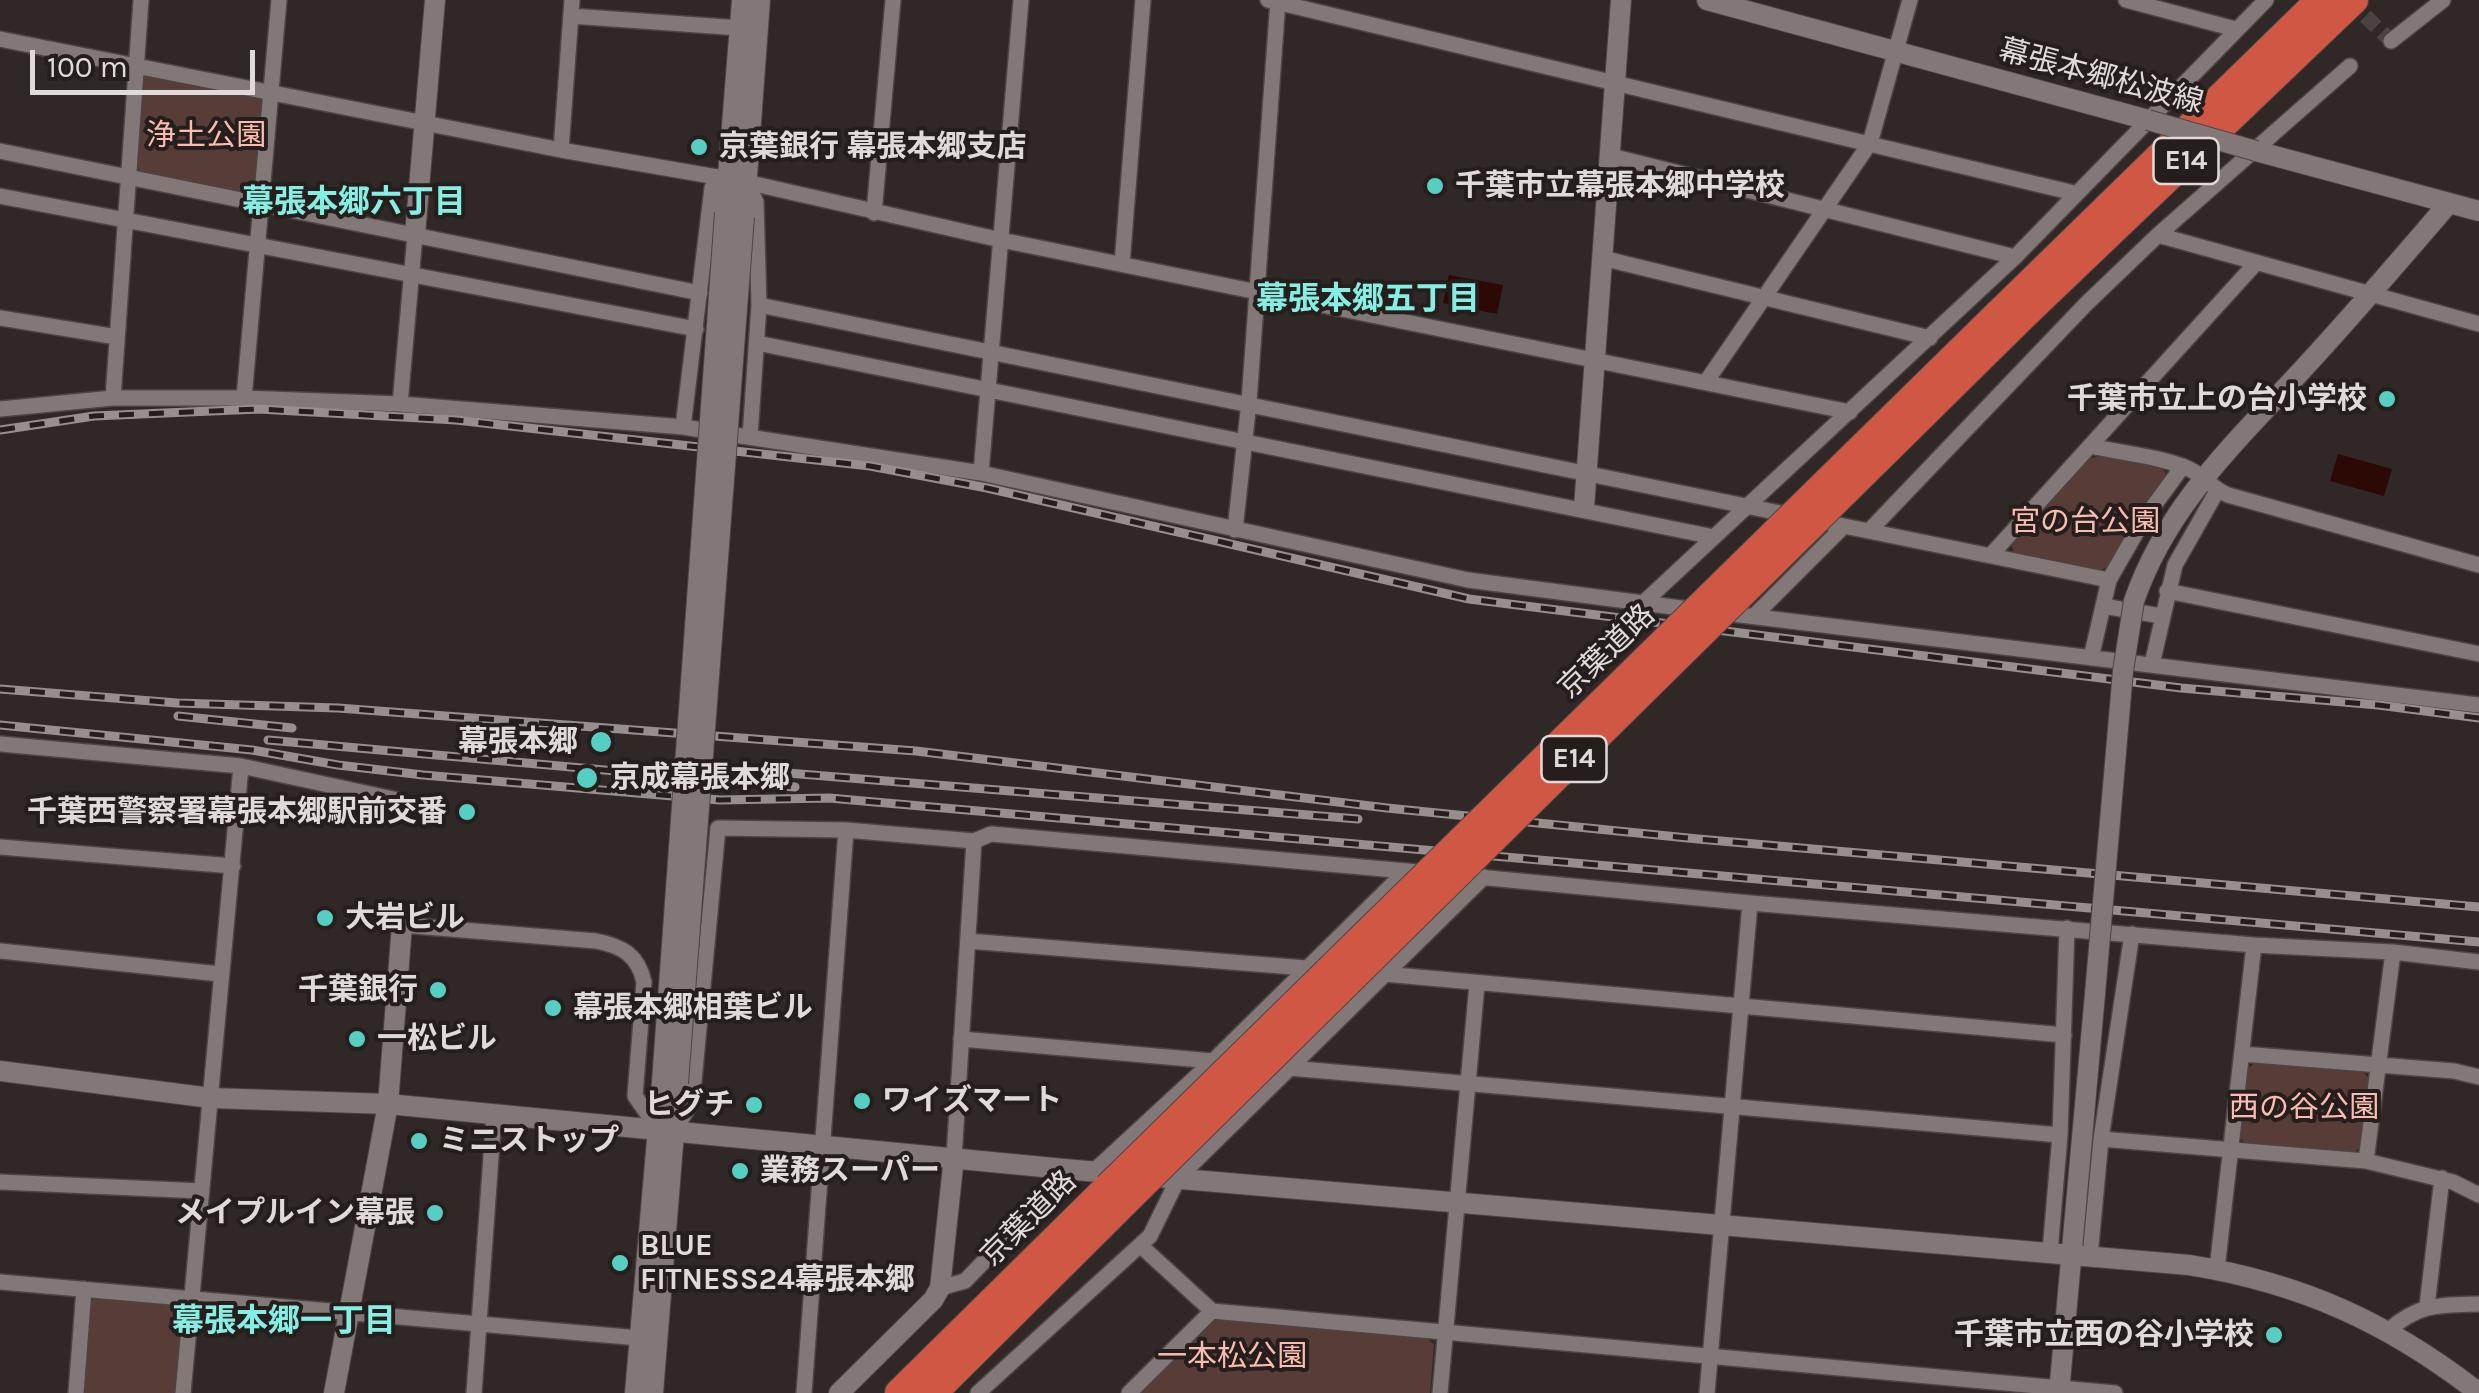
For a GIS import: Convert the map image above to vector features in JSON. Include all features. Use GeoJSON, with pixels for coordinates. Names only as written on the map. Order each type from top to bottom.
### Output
{"type":"FeatureCollection","features":[{"type":"Feature","properties":{"kind":"highway"},"geometry":{"type":"LineString","coordinates":[[2247,70],[2306,0]]}},
{"type":"Feature","properties":{"kind":"highway","name":"京葉道路"},"geometry":{"type":"LineString","coordinates":[[2008,318],[2247,70],[2320,0]]}},
{"type":"Feature","properties":{"kind":"highway","name":"京葉道路"},"geometry":{"type":"LineString","coordinates":[[899,1393],[2008,318],[2354,0]]}},
{"type":"Feature","properties":{"kind":"highway"},"geometry":{"type":"LineString","coordinates":[[2324,30],[2363,0]]}},
{"type":"Feature","properties":{"kind":"highway","name":"京葉道路"},"geometry":{"type":"LineString","coordinates":[[933,1393],[1111,1185]]}},
{"type":"Feature","properties":{"kind":"street"},"geometry":{"type":"LineString","coordinates":[[113,398],[141,0]]}},
{"type":"Feature","properties":{"kind":"street"},"geometry":{"type":"LineString","coordinates":[[244,398],[280,0]]}},
{"type":"Feature","properties":{"kind":"street"},"geometry":{"type":"LineString","coordinates":[[400,404],[436,0]]}},
{"type":"Feature","properties":{"kind":"street"},"geometry":{"type":"LineString","coordinates":[[742,0],[737,180],[756,202],[759,305],[750,438]]}},
{"type":"Feature","properties":{"kind":"street"},"geometry":{"type":"LineString","coordinates":[[652,1393],[666,1130],[734,215],[760,0]]}},
{"type":"Feature","properties":{"kind":"street"},"geometry":{"type":"LineString","coordinates":[[874,213],[893,0]]}},
{"type":"Feature","properties":{"kind":"street"},"geometry":{"type":"LineString","coordinates":[[981,472],[1021,0]]}},
{"type":"Feature","properties":{"kind":"street"},"geometry":{"type":"LineString","coordinates":[[1122,264],[1143,0]]}},
{"type":"Feature","properties":{"kind":"street"},"geometry":{"type":"LineString","coordinates":[[1584,508],[1621,0]]}},
{"type":"Feature","properties":{"kind":"street","name":"幕張本郷松波線"},"geometry":{"type":"LineString","coordinates":[[1707,0],[2479,211]]}},
{"type":"Feature","properties":{"kind":"street"},"geometry":{"type":"LineString","coordinates":[[1706,382],[1870,143],[1910,0]]}},
{"type":"Feature","properties":{"kind":"street"},"geometry":{"type":"LineString","coordinates":[[2126,0],[2235,29]]}},
{"type":"Feature","properties":{"kind":"street"},"geometry":{"type":"LineString","coordinates":[[1641,605],[2015,257],[2266,0]]}},
{"type":"Feature","properties":{"kind":"street"},"geometry":{"type":"LineString","coordinates":[[2391,42],[2443,0]]}},
{"type":"Feature","properties":{"kind":"street"},"geometry":{"type":"LineString","coordinates":[[1234,530],[1248,402],[1275,1],[2074,194]]}},
{"type":"Feature","properties":{"kind":"street"},"geometry":{"type":"LineString","coordinates":[[561,150],[572,8],[740,28]]}},
{"type":"Feature","properties":{"kind":"street"},"geometry":{"type":"LineString","coordinates":[[0,39],[561,150],[737,180],[1000,240],[1850,412]]}},
{"type":"Feature","properties":{"kind":"street"},"geometry":{"type":"LineString","coordinates":[[1870,530],[2073,317],[2158,235],[2350,66]]}},
{"type":"Feature","properties":{"kind":"street"},"geometry":{"type":"LineString","coordinates":[[0,151],[700,293]]}},
{"type":"Feature","properties":{"kind":"street"},"geometry":{"type":"LineString","coordinates":[[1611,156],[2015,257]]}},
{"type":"Feature","properties":{"kind":"street"},"geometry":{"type":"LineString","coordinates":[[683,428],[712,188],[737,180]]}},
{"type":"Feature","properties":{"kind":"street"},"geometry":{"type":"LineString","coordinates":[[0,196],[696,329]]}},
{"type":"Feature","properties":{"kind":"street"},"geometry":{"type":"LineString","coordinates":[[2152,664],[2175,565],[2211,484],[2448,203]]}},
{"type":"Feature","properties":{"kind":"street"},"geometry":{"type":"LineString","coordinates":[[2158,235],[2479,324]]}},
{"type":"Feature","properties":{"kind":"street"},"geometry":{"type":"LineString","coordinates":[[1602,258],[1930,338]]}},
{"type":"Feature","properties":{"kind":"street"},"geometry":{"type":"LineString","coordinates":[[1991,555],[2256,263]]}},
{"type":"Feature","properties":{"kind":"street"},"geometry":{"type":"LineString","coordinates":[[759,305],[2110,580]]}},
{"type":"Feature","properties":{"kind":"street"},"geometry":{"type":"LineString","coordinates":[[0,318],[117,337]]}},
{"type":"Feature","properties":{"kind":"street"},"geometry":{"type":"LineString","coordinates":[[757,343],[1714,537]]}},
{"type":"Feature","properties":{"kind":"street"},"geometry":{"type":"LineString","coordinates":[[0,409],[113,398],[244,398],[400,404],[683,428],[981,472],[1468,580],[1641,605],[2479,704]]}},
{"type":"Feature","properties":{"kind":"street"},"geometry":{"type":"LineString","coordinates":[[2090,446],[2183,466],[2211,484],[2479,565]]}},
{"type":"Feature","properties":{"kind":"street"},"geometry":{"type":"LineString","coordinates":[[2091,658],[2110,580],[2144,519],[2183,466]]}},
{"type":"Feature","properties":{"kind":"street"},"geometry":{"type":"LineString","coordinates":[[2059,1390],[2123,671],[2134,601],[2156,547],[2192,489],[2211,484]]}},
{"type":"Feature","properties":{"kind":"street"},"geometry":{"type":"LineString","coordinates":[[1754,616],[1843,526]]}},
{"type":"Feature","properties":{"kind":"street"},"geometry":{"type":"LineString","coordinates":[[2167,591],[2479,654]]}},
{"type":"Feature","properties":{"kind":"street"},"geometry":{"type":"LineString","coordinates":[[2102,606],[2161,616]]}},
{"type":"Feature","properties":{"kind":"street"},"geometry":{"type":"LineString","coordinates":[[0,744],[241,766],[398,800]]}},
{"type":"Feature","properties":{"kind":"street"},"geometry":{"type":"LineString","coordinates":[[183,1393],[241,766]]}},
{"type":"Feature","properties":{"kind":"street"},"geometry":{"type":"LineString","coordinates":[[635,1393],[666,1130],[692,1102],[718,828],[846,830],[974,841],[991,834],[2479,962]]}},
{"type":"Feature","properties":{"kind":"street"},"geometry":{"type":"LineString","coordinates":[[804,1393],[846,830]]}},
{"type":"Feature","properties":{"kind":"street"},"geometry":{"type":"LineString","coordinates":[[839,1393],[933,1300],[940,1288],[954,1157],[974,841]]}},
{"type":"Feature","properties":{"kind":"street"},"geometry":{"type":"LineString","coordinates":[[0,847],[232,866]]}},
{"type":"Feature","properties":{"kind":"street"},"geometry":{"type":"LineString","coordinates":[[1111,1185],[1212,1061],[1406,871]]}},
{"type":"Feature","properties":{"kind":"street"},"geometry":{"type":"LineString","coordinates":[[978,1393],[1140,1246],[1163,1216],[1180,1177],[1484,877]]}},
{"type":"Feature","properties":{"kind":"street"},"geometry":{"type":"LineString","coordinates":[[1707,1393],[1750,902]]}},
{"type":"Feature","properties":{"kind":"street"},"geometry":{"type":"LineString","coordinates":[[334,1393],[388,1104],[402,925],[596,941],[618,945],[633,956],[644,982],[635,1096],[666,1130]]}},
{"type":"Feature","properties":{"kind":"street"},"geometry":{"type":"LineString","coordinates":[[2067,928],[2060,1135],[2070,1254]]}},
{"type":"Feature","properties":{"kind":"street"},"geometry":{"type":"LineString","coordinates":[[2070,1254],[2101,1139],[2132,934]]}},
{"type":"Feature","properties":{"kind":"street"},"geometry":{"type":"LineString","coordinates":[[968,941],[1306,968]]}},
{"type":"Feature","properties":{"kind":"street"},"geometry":{"type":"LineString","coordinates":[[2217,1269],[2254,945]]}},
{"type":"Feature","properties":{"kind":"street"},"geometry":{"type":"LineString","coordinates":[[0,951],[220,974]]}},
{"type":"Feature","properties":{"kind":"street"},"geometry":{"type":"LineString","coordinates":[[2366,1161],[2392,952]]}},
{"type":"Feature","properties":{"kind":"street"},"geometry":{"type":"LineString","coordinates":[[1384,974],[2064,1035]]}},
{"type":"Feature","properties":{"kind":"street"},"geometry":{"type":"LineString","coordinates":[[1440,1393],[1477,984]]}},
{"type":"Feature","properties":{"kind":"street"},"geometry":{"type":"LineString","coordinates":[[961,1040],[1212,1061]]}},
{"type":"Feature","properties":{"kind":"street"},"geometry":{"type":"LineString","coordinates":[[2242,1054],[2479,1077]]}},
{"type":"Feature","properties":{"kind":"street"},"geometry":{"type":"LineString","coordinates":[[1288,1068],[2060,1135]]}},
{"type":"Feature","properties":{"kind":"street"},"geometry":{"type":"LineString","coordinates":[[0,1071],[212,1098],[388,1104],[1064,1168],[1111,1185],[1180,1177],[2217,1269],[2290,1288],[2344,1308],[2390,1330],[2478,1393]]}},
{"type":"Feature","properties":{"kind":"street"},"geometry":{"type":"LineString","coordinates":[[474,1393],[494,1114]]}},
{"type":"Feature","properties":{"kind":"street"},"geometry":{"type":"LineString","coordinates":[[2101,1139],[2366,1161],[2442,1178],[2479,1194]]}},
{"type":"Feature","properties":{"kind":"street"},"geometry":{"type":"LineString","coordinates":[[940,1288],[965,1282],[1063,1180],[1064,1168]]}},
{"type":"Feature","properties":{"kind":"street"},"geometry":{"type":"LineString","coordinates":[[2426,1306],[2442,1178]]}},
{"type":"Feature","properties":{"kind":"street"},"geometry":{"type":"LineString","coordinates":[[0,1182],[202,1190]]}},
{"type":"Feature","properties":{"kind":"street"},"geometry":{"type":"LineString","coordinates":[[1140,1246],[1212,1311],[2115,1393]]}},
{"type":"Feature","properties":{"kind":"street"},"geometry":{"type":"LineString","coordinates":[[0,1282],[639,1338]]}},
{"type":"Feature","properties":{"kind":"street"},"geometry":{"type":"LineString","coordinates":[[76,1393],[84,1289]]}},
{"type":"Feature","properties":{"kind":"street"},"geometry":{"type":"LineString","coordinates":[[2390,1330],[2426,1306],[2479,1304]]}},
{"type":"Feature","properties":{"kind":"street"},"geometry":{"type":"LineString","coordinates":[[1128,1393],[1212,1311]]}},
{"type":"Feature","properties":{"kind":"green space","name":"浄土公園"},"geometry":{"type":"Polygon","coordinates":[[[148,73],[258,95],[265,103],[256,187],[247,195],[144,175],[135,165],[140,79],[148,73]]]}},
{"type":"Feature","properties":{"kind":"green space","name":"宮の台公園"},"geometry":{"type":"Polygon","coordinates":[[[2100,456],[2163,468],[2167,477],[2130,527],[2109,566],[2098,571],[2014,554],[2011,543],[2088,459],[2100,456]]]}},
{"type":"Feature","properties":{"kind":"green space","name":"西の谷公園"},"geometry":{"type":"Polygon","coordinates":[[[2256,1062],[2361,1070],[2369,1078],[2361,1147],[2352,1154],[2246,1145],[2239,1136],[2247,1069],[2256,1062]]]}},
{"type":"Feature","properties":{"kind":"green space"},"geometry":{"type":"Polygon","coordinates":[[[96,1297],[175,1304],[183,1312],[177,1393],[80,1393],[87,1304],[96,1297]]]}},
{"type":"Feature","properties":{"kind":"green space","name":"一本松公園"},"geometry":{"type":"Polygon","coordinates":[[[1219,1319],[1426,1337],[1434,1345],[1430,1393],[1138,1393],[1208,1324],[1219,1319]]]}},
{"type":"Feature","properties":{"kind":"shaded area"},"geometry":{"type":"Polygon","coordinates":[[[1449,275],[1503,285],[1497,314],[1443,303],[1449,275]]]}},
{"type":"Feature","properties":{"kind":"shaded area"},"geometry":{"type":"Polygon","coordinates":[[[2338,454],[2392,469],[2384,496],[2330,481],[2338,454]]]}},
{"type":"Feature","properties":{"kind":"tunnel"},"geometry":{"type":"LineString","coordinates":[[2349,0],[2391,41]]}},
{"type":"Feature","properties":{"kind":"railway"},"geometry":{"type":"LineString","coordinates":[[0,430],[94,416],[259,409],[456,420],[870,466],[987,488],[1469,599],[2181,688],[2479,718]]}},
{"type":"Feature","properties":{"kind":"railway"},"geometry":{"type":"LineString","coordinates":[[0,689],[177,703],[338,708],[916,751],[1387,808],[2479,907]]}},
{"type":"Feature","properties":{"kind":"railway"},"geometry":{"type":"LineString","coordinates":[[178,716],[292,728]]}},
{"type":"Feature","properties":{"kind":"railway"},"geometry":{"type":"LineString","coordinates":[[0,725],[252,750],[423,775],[720,800],[829,798],[2479,942]]}},
{"type":"Feature","properties":{"kind":"railway"},"geometry":{"type":"LineString","coordinates":[[268,740],[795,787]]}},
{"type":"Feature","properties":{"kind":"railway"},"geometry":{"type":"LineString","coordinates":[[775,772],[1358,819]]}},
{"type":"Feature","properties":{"kind":"place","name":"京葉銀行 幕張本郷支店"},"geometry":{"type":"Point","coordinates":[699,147]}},
{"type":"Feature","properties":{"kind":"place","name":"千葉市立幕張本郷中学校"},"geometry":{"type":"Point","coordinates":[1435,186]}},
{"type":"Feature","properties":{"kind":"place","name":"千葉市立上の台小学校"},"geometry":{"type":"Point","coordinates":[2387,399]}},
{"type":"Feature","properties":{"kind":"place","name":"幕張本郷"},"geometry":{"type":"Point","coordinates":[601,742]}},
{"type":"Feature","properties":{"kind":"place","name":"京成幕張本郷"},"geometry":{"type":"Point","coordinates":[587,778]}},
{"type":"Feature","properties":{"kind":"place","name":"千葉西警察署幕張本郷駅前交番"},"geometry":{"type":"Point","coordinates":[467,812]}},
{"type":"Feature","properties":{"kind":"place","name":"大岩ビル"},"geometry":{"type":"Point","coordinates":[325,918]}},
{"type":"Feature","properties":{"kind":"place","name":"千葉銀行"},"geometry":{"type":"Point","coordinates":[438,990]}},
{"type":"Feature","properties":{"kind":"place","name":"幕張本郷相葉ビル"},"geometry":{"type":"Point","coordinates":[553,1008]}},
{"type":"Feature","properties":{"kind":"place","name":"一松ビル"},"geometry":{"type":"Point","coordinates":[357,1039]}},
{"type":"Feature","properties":{"kind":"place","name":"ワイズマート"},"geometry":{"type":"Point","coordinates":[862,1101]}},
{"type":"Feature","properties":{"kind":"place","name":"ヒグチ"},"geometry":{"type":"Point","coordinates":[754,1105]}},
{"type":"Feature","properties":{"kind":"place","name":"ミニストップ"},"geometry":{"type":"Point","coordinates":[419,1141]}},
{"type":"Feature","properties":{"kind":"place","name":"業務スーパー"},"geometry":{"type":"Point","coordinates":[740,1171]}},
{"type":"Feature","properties":{"kind":"place","name":"メイプルイン幕張"},"geometry":{"type":"Point","coordinates":[435,1213]}},
{"type":"Feature","properties":{"kind":"place","name":"BLUE FITNESS24幕張本郷"},"geometry":{"type":"Point","coordinates":[620,1263]}},
{"type":"Feature","properties":{"kind":"place","name":"千葉市立西の谷小学校"},"geometry":{"type":"Point","coordinates":[2274,1335]}},
{"type":"Feature","properties":{"kind":"district","name":"幕張本郷六丁目"},"geometry":{"type":"Point","coordinates":[354,203]}},
{"type":"Feature","properties":{"kind":"district","name":"幕張本郷五丁目"},"geometry":{"type":"Point","coordinates":[1368,300]}},
{"type":"Feature","properties":{"kind":"district","name":"幕張本郷一丁目"},"geometry":{"type":"Point","coordinates":[284,1322]}}]}
